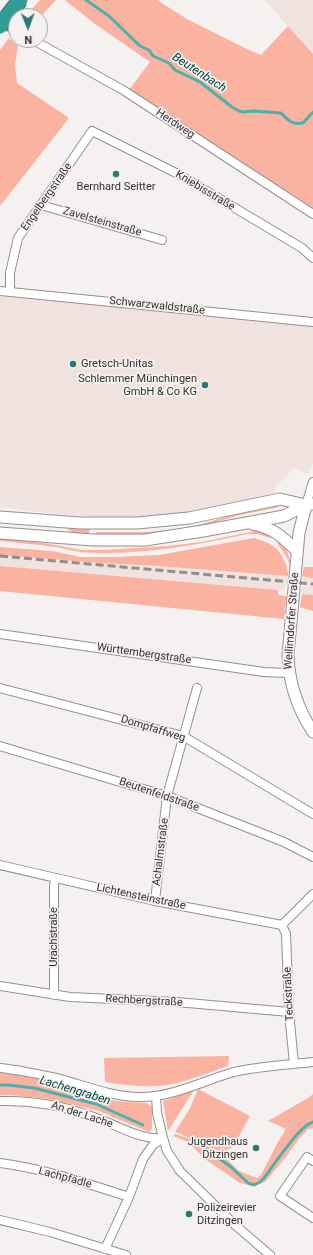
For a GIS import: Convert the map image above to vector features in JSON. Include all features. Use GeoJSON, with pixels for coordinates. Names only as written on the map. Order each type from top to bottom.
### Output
{"type":"FeatureCollection","features":[{"type":"Feature","properties":{"kind":"highway"},"geometry":{"type":"LineString","coordinates":[[0,26],[20,0]]}},
{"type":"Feature","properties":{"kind":"main road"},"geometry":{"type":"LineString","coordinates":[[0,517],[59,522],[106,524],[137,523],[189,518],[280,499],[310,505]]}},
{"type":"Feature","properties":{"kind":"main road"},"geometry":{"type":"LineString","coordinates":[[0,533],[93,540],[146,540],[284,516],[310,505]]}},
{"type":"Feature","properties":{"kind":"main road","name":"Weilimdorfer Straße"},"geometry":{"type":"LineString","coordinates":[[310,505],[300,529],[297,551],[288,655],[288,673],[296,701],[313,732]]}},
{"type":"Feature","properties":{"kind":"main road"},"geometry":{"type":"LineString","coordinates":[[247,522],[268,528],[279,534],[297,551]]}},
{"type":"Feature","properties":{"kind":"main road"},"geometry":{"type":"LineString","coordinates":[[93,540],[92,534],[106,524]]}},
{"type":"Feature","properties":{"kind":"street","name":"Herdweg"},"geometry":{"type":"LineString","coordinates":[[47,48],[123,90],[313,214]]}},
{"type":"Feature","properties":{"kind":"street","name":"Kniebisstraße"},"geometry":{"type":"LineString","coordinates":[[92,131],[178,174],[302,248],[313,258]]}},
{"type":"Feature","properties":{"kind":"street","name":"Engelbergstraße"},"geometry":{"type":"LineString","coordinates":[[10,291],[10,273],[18,238],[92,131]]}},
{"type":"Feature","properties":{"kind":"street","name":"Zavelsteinstraße"},"geometry":{"type":"LineString","coordinates":[[41,205],[162,240]]}},
{"type":"Feature","properties":{"kind":"street","name":"Schwarzwaldstraße"},"geometry":{"type":"LineString","coordinates":[[0,290],[313,322]]}},
{"type":"Feature","properties":{"kind":"street"},"geometry":{"type":"LineString","coordinates":[[310,505],[313,482]]}},
{"type":"Feature","properties":{"kind":"street","name":"Württembergstraße"},"geometry":{"type":"LineString","coordinates":[[0,634],[264,672],[288,673]]}},
{"type":"Feature","properties":{"kind":"street","name":"Dompfaffweg"},"geometry":{"type":"LineString","coordinates":[[0,688],[183,736],[313,814]]}},
{"type":"Feature","properties":{"kind":"street","name":"Achalmstraße"},"geometry":{"type":"LineString","coordinates":[[154,901],[167,796],[197,688]]}},
{"type":"Feature","properties":{"kind":"street","name":"Beutenfeldstraße"},"geometry":{"type":"LineString","coordinates":[[0,746],[167,796],[284,842],[313,857]]}},
{"type":"Feature","properties":{"kind":"street","name":"Lichtensteinstraße"},"geometry":{"type":"LineString","coordinates":[[0,865],[154,901],[282,925]]}},
{"type":"Feature","properties":{"kind":"street","name":"Urachstraße"},"geometry":{"type":"LineString","coordinates":[[54,995],[55,878]]}},
{"type":"Feature","properties":{"kind":"street"},"geometry":{"type":"LineString","coordinates":[[282,925],[313,894]]}},
{"type":"Feature","properties":{"kind":"street","name":"Teckstraße"},"geometry":{"type":"LineString","coordinates":[[282,925],[286,934],[289,1012],[294,1064]]}},
{"type":"Feature","properties":{"kind":"street","name":"Rechbergstraße"},"geometry":{"type":"LineString","coordinates":[[0,986],[54,995],[86,998],[177,1002],[289,1012]]}},
{"type":"Feature","properties":{"kind":"street"},"geometry":{"type":"LineString","coordinates":[[0,1068],[58,1079],[105,1093],[138,1097],[156,1096],[255,1068],[313,1062]]}},
{"type":"Feature","properties":{"kind":"street"},"geometry":{"type":"LineString","coordinates":[[156,1096],[157,1113],[167,1151],[185,1176],[235,1225],[270,1255]]}},
{"type":"Feature","properties":{"kind":"street","name":"An der Lache"},"geometry":{"type":"LineString","coordinates":[[0,1101],[24,1101],[55,1105],[93,1116],[152,1139],[163,1138]]}},
{"type":"Feature","properties":{"kind":"street"},"geometry":{"type":"LineString","coordinates":[[105,1249],[143,1159],[153,1145],[163,1138]]}},
{"type":"Feature","properties":{"kind":"street"},"geometry":{"type":"LineString","coordinates":[[310,1159],[280,1196],[313,1218]]}},
{"type":"Feature","properties":{"kind":"street","name":"Lachpfädle"},"geometry":{"type":"LineString","coordinates":[[0,1163],[44,1171],[82,1181],[128,1197]]}},
{"type":"Feature","properties":{"kind":"street"},"geometry":{"type":"LineString","coordinates":[[0,1220],[50,1232],[126,1255]]}},
{"type":"Feature","properties":{"kind":"shaded area"},"geometry":{"type":"Polygon","coordinates":[[[40,0],[56,0],[48,8],[33,8],[40,0]]]}},
{"type":"Feature","properties":{"kind":"shaded area"},"geometry":{"type":"Polygon","coordinates":[[[65,0],[157,0],[187,19],[261,55],[288,26],[313,54],[313,208],[129,90],[150,62],[95,24],[65,0]]]}},
{"type":"Feature","properties":{"kind":"shaded area"},"geometry":{"type":"Polygon","coordinates":[[[265,0],[313,0],[313,54],[288,26],[265,0]]]}},
{"type":"Feature","properties":{"kind":"shaded area"},"geometry":{"type":"Polygon","coordinates":[[[8,39],[8,48],[18,48],[15,65],[17,83],[69,118],[0,206],[0,50],[8,39]]]}},
{"type":"Feature","properties":{"kind":"shaded area"},"geometry":{"type":"Polygon","coordinates":[[[0,291],[313,322],[313,463],[308,474],[293,468],[275,487],[276,492],[205,515],[106,524],[83,516],[0,507],[0,291]]]}},
{"type":"Feature","properties":{"kind":"shaded area"},"geometry":{"type":"Polygon","coordinates":[[[278,504],[279,507],[240,515],[192,529],[128,536],[96,534],[96,532],[148,532],[192,527],[238,513],[278,504]]]}},
{"type":"Feature","properties":{"kind":"shaded area"},"geometry":{"type":"Polygon","coordinates":[[[69,527],[91,527],[88,535],[74,533],[68,530],[69,527]]]}},
{"type":"Feature","properties":{"kind":"shaded area"},"geometry":{"type":"Polygon","coordinates":[[[255,531],[262,531],[273,537],[270,538],[257,534],[247,534],[186,546],[123,553],[81,552],[47,546],[0,541],[0,538],[44,543],[82,550],[105,550],[202,542],[255,531]]]}},
{"type":"Feature","properties":{"kind":"shaded area"},"geometry":{"type":"Polygon","coordinates":[[[254,538],[268,543],[279,551],[287,566],[288,576],[0,555],[0,547],[52,551],[80,557],[159,555],[254,538]]]}},
{"type":"Feature","properties":{"kind":"shaded area"},"geometry":{"type":"Polygon","coordinates":[[[280,541],[286,549],[291,565],[277,543],[280,541]]]}},
{"type":"Feature","properties":{"kind":"shaded area"},"geometry":{"type":"Polygon","coordinates":[[[0,555],[288,576],[284,591],[0,566],[0,555]]]}},
{"type":"Feature","properties":{"kind":"shaded area"},"geometry":{"type":"Polygon","coordinates":[[[0,566],[278,590],[278,595],[287,596],[288,605],[285,605],[284,619],[0,591],[0,566]]]}},
{"type":"Feature","properties":{"kind":"shaded area"},"geometry":{"type":"Polygon","coordinates":[[[304,567],[313,567],[313,578],[302,576],[304,567]]]}},
{"type":"Feature","properties":{"kind":"shaded area"},"geometry":{"type":"Polygon","coordinates":[[[302,576],[313,578],[313,595],[302,594],[304,581],[302,576]]]}},
{"type":"Feature","properties":{"kind":"shaded area"},"geometry":{"type":"Polygon","coordinates":[[[302,594],[313,595],[313,611],[300,607],[302,594]]]}},
{"type":"Feature","properties":{"kind":"shaded area"},"geometry":{"type":"Polygon","coordinates":[[[229,1056],[228,1066],[193,1078],[166,1085],[145,1086],[105,1082],[104,1058],[229,1056]]]}},
{"type":"Feature","properties":{"kind":"shaded area"},"geometry":{"type":"Polygon","coordinates":[[[0,1071],[43,1077],[115,1101],[147,1103],[152,1107],[152,1129],[149,1132],[99,1111],[49,1099],[0,1095],[0,1071]]]}},
{"type":"Feature","properties":{"kind":"shaded area"},"geometry":{"type":"Polygon","coordinates":[[[198,1089],[250,1116],[233,1147],[220,1153],[175,1132],[190,1108],[198,1089]]]}},
{"type":"Feature","properties":{"kind":"shaded area"},"geometry":{"type":"Polygon","coordinates":[[[194,1090],[168,1131],[163,1101],[194,1090]]]}},
{"type":"Feature","properties":{"kind":"shaded area"},"geometry":{"type":"Polygon","coordinates":[[[313,1094],[313,1128],[308,1129],[298,1140],[265,1182],[253,1186],[240,1183],[205,1159],[188,1142],[173,1136],[175,1134],[194,1140],[227,1159],[239,1171],[257,1178],[261,1175],[286,1129],[268,1121],[313,1094]]]}},
{"type":"Feature","properties":{"kind":"waterway","name":"Beutenbach"},"geometry":{"type":"LineString","coordinates":[[86,0],[109,16],[140,46],[149,50],[153,56],[169,63],[175,70],[200,82],[239,111],[281,113],[290,121],[296,123],[303,123],[313,112]]}},
{"type":"Feature","properties":{"kind":"waterway","name":"Lachengraben"},"geometry":{"type":"LineString","coordinates":[[0,1085],[34,1088],[96,1104],[143,1125]]}},
{"type":"Feature","properties":{"kind":"waterway","name":"Lachengraben"},"geometry":{"type":"LineString","coordinates":[[194,1140],[231,1167],[248,1183],[254,1185],[264,1178],[294,1138],[307,1125],[313,1122]]}},
{"type":"Feature","properties":{"kind":"railway"},"geometry":{"type":"LineString","coordinates":[[0,556],[313,584]]}},
{"type":"Feature","properties":{"kind":"place","name":"Bernhard Seitter"},"geometry":{"type":"Point","coordinates":[116,174]}},
{"type":"Feature","properties":{"kind":"place","name":"Gretsch-Unitas"},"geometry":{"type":"Point","coordinates":[73,364]}},
{"type":"Feature","properties":{"kind":"place","name":"Schlemmer Münchingen GmbH & Co KG"},"geometry":{"type":"Point","coordinates":[205,385]}},
{"type":"Feature","properties":{"kind":"place","name":"Jugendhaus Ditzingen"},"geometry":{"type":"Point","coordinates":[256,1148]}},
{"type":"Feature","properties":{"kind":"place","name":"Polizeirevier Ditzingen"},"geometry":{"type":"Point","coordinates":[189,1214]}}]}
